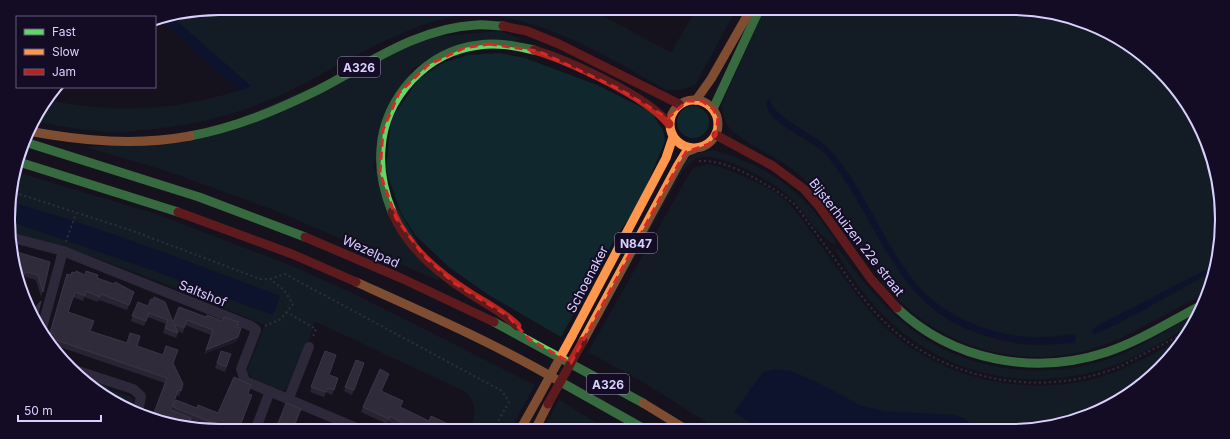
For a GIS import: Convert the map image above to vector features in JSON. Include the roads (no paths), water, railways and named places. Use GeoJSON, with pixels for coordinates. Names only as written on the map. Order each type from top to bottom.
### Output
{"type":"FeatureCollection","features":[{"type":"Feature","properties":{"kind":"main road"},"geometry":{"type":"LineString","coordinates":[[696,100],[711,79],[748,15]]}},
{"type":"Feature","properties":{"kind":"main road"},"geometry":{"type":"LineString","coordinates":[[713,109],[757,15]]}},
{"type":"Feature","properties":{"kind":"main road","name":"A326"},"geometry":{"type":"LineString","coordinates":[[35,132],[72,138],[119,142],[165,140],[201,134],[249,120],[294,101],[390,50],[427,34],[452,27],[476,25],[505,26],[531,32],[562,45],[679,104]]}},
{"type":"Feature","properties":{"kind":"main road","name":"A326"},"geometry":{"type":"LineString","coordinates":[[529,339],[508,316],[470,294],[439,271],[407,237],[396,218],[386,196],[380,173],[380,152],[383,130],[390,110],[400,93],[412,78],[442,56],[464,48],[489,44],[512,45],[538,51],[566,62],[645,103],[664,115],[669,124]]}},
{"type":"Feature","properties":{"kind":"main road"},"geometry":{"type":"LineString","coordinates":[[694,149],[686,147],[673,137],[669,124],[672,113],[679,104],[696,100],[708,104],[718,118],[716,135]]}},
{"type":"Feature","properties":{"kind":"main road","name":"N847"},"geometry":{"type":"LineString","coordinates":[[694,149],[709,144],[716,135]]}},
{"type":"Feature","properties":{"kind":"main road","name":"Bijsterhuizen 22e straat"},"geometry":{"type":"LineString","coordinates":[[716,135],[786,174],[805,189],[876,285],[898,310],[927,333],[968,352],[1014,363],[1036,365],[1078,361],[1117,348],[1195,309]]}},
{"type":"Feature","properties":{"kind":"main road","name":"Schoenaker"},"geometry":{"type":"LineString","coordinates":[[523,424],[572,336],[666,158],[673,137]]}},
{"type":"Feature","properties":{"kind":"main road","name":"Wezelpad"},"geometry":{"type":"LineString","coordinates":[[30,144],[176,189],[301,235],[459,304],[529,339],[677,424]]}},
{"type":"Feature","properties":{"kind":"main road","name":"Schoenaker"},"geometry":{"type":"LineString","coordinates":[[538,424],[678,165],[686,152],[694,149]]}},
{"type":"Feature","properties":{"kind":"main road","name":"A326"},"geometry":{"type":"LineString","coordinates":[[23,163],[168,209],[292,254],[454,326],[592,398],[636,424]]}},
{"type":"Feature","properties":{"kind":"main road","name":"A326"},"geometry":{"type":"LineString","coordinates":[[592,398],[608,419],[614,423]]}},
{"type":"Feature","properties":{"kind":"street","name":"Saltshof"},"geometry":{"type":"LineString","coordinates":[[16,239],[63,251],[256,330],[241,369],[245,381],[270,391]]}},
{"type":"Feature","properties":{"kind":"street"},"geometry":{"type":"LineString","coordinates":[[43,324],[63,251]]}},
{"type":"Feature","properties":{"kind":"street"},"geometry":{"type":"LineString","coordinates":[[289,398],[309,348]]}},
{"type":"Feature","properties":{"kind":"street"},"geometry":{"type":"LineString","coordinates":[[86,373],[133,389],[141,396],[139,407]]}},
{"type":"Feature","properties":{"kind":"street"},"geometry":{"type":"LineString","coordinates":[[258,424],[270,391],[348,424]]}},
{"type":"Feature","properties":{"kind":"water"},"geometry":{"type":"Polygon","coordinates":[[[175,20],[251,86],[239,91],[164,23],[175,20]]]}},
{"type":"Feature","properties":{"kind":"water"},"geometry":{"type":"Polygon","coordinates":[[[768,99],[779,113],[825,146],[844,167],[864,198],[890,246],[910,276],[923,292],[939,305],[956,316],[975,325],[994,331],[1035,338],[1055,338],[1076,334],[1075,343],[1039,344],[1004,340],[971,330],[955,323],[939,313],[906,281],[880,242],[857,200],[829,158],[812,142],[790,130],[775,119],[767,106],[768,99]]]}},
{"type":"Feature","properties":{"kind":"water"},"geometry":{"type":"Polygon","coordinates":[[[15,204],[112,234],[280,296],[273,315],[149,269],[15,223],[15,204]]]}},
{"type":"Feature","properties":{"kind":"water"},"geometry":{"type":"Polygon","coordinates":[[[1209,268],[1207,274],[1129,318],[1094,335],[1092,329],[1209,268]]]}},
{"type":"Feature","properties":{"kind":"water"},"geometry":{"type":"Polygon","coordinates":[[[776,369],[791,371],[817,382],[862,406],[885,411],[956,415],[966,419],[970,424],[752,424],[734,412],[763,372],[776,369]]]}}]}
